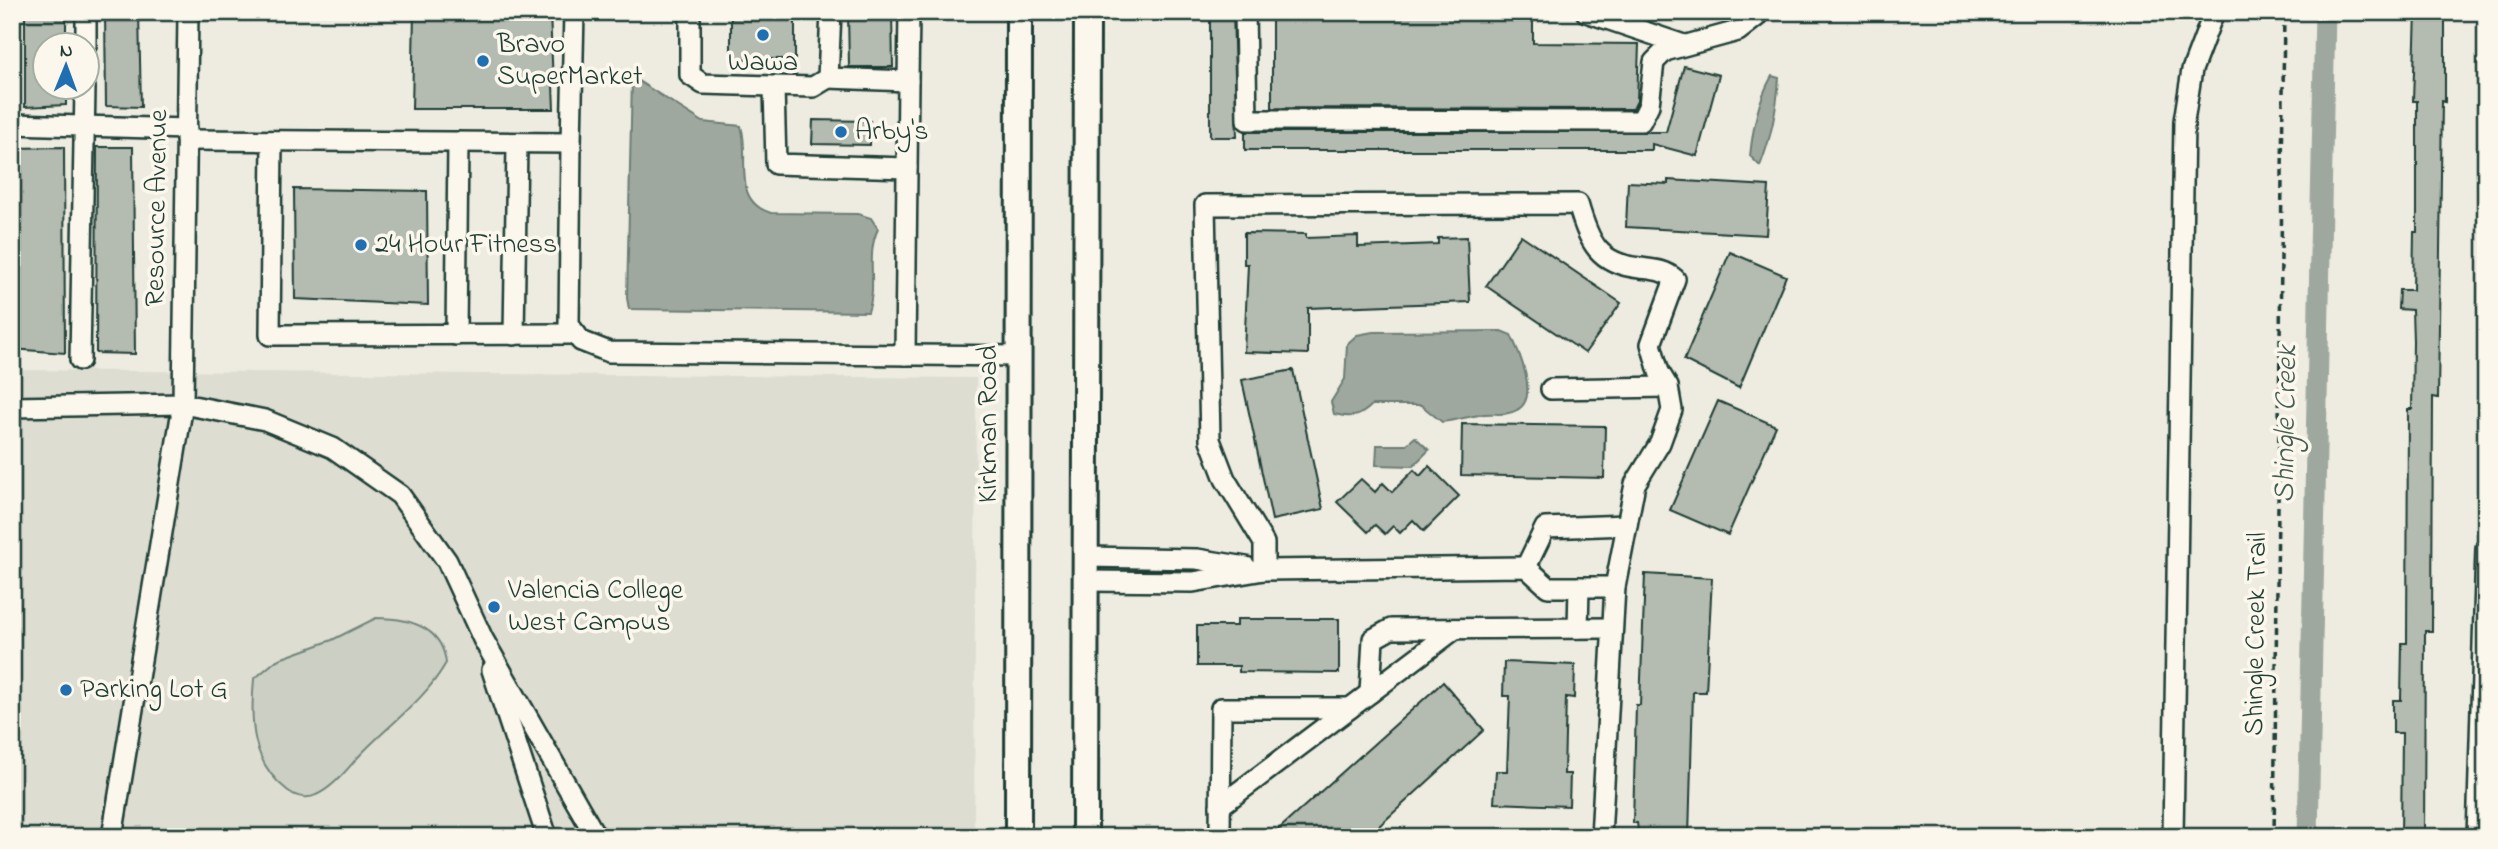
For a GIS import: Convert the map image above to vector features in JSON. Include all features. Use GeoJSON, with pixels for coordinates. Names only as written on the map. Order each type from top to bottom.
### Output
{"type":"FeatureCollection","features":[{"type":"Feature","properties":{"kind":"main road","name":"Kirkman Road"},"geometry":{"type":"LineString","coordinates":[[1017,837],[1019,12]]}},
{"type":"Feature","properties":{"kind":"main road"},"geometry":{"type":"LineString","coordinates":[[1085,837],[1087,12]]}},
{"type":"Feature","properties":{"kind":"street"},"geometry":{"type":"LineString","coordinates":[[86,12],[86,32]]}},
{"type":"Feature","properties":{"kind":"street","name":"Resource Avenue"},"geometry":{"type":"LineString","coordinates":[[112,837],[183,404],[188,12]]}},
{"type":"Feature","properties":{"kind":"street"},"geometry":{"type":"LineString","coordinates":[[574,12],[569,325],[582,341],[609,352],[1018,356]]}},
{"type":"Feature","properties":{"kind":"street"},"geometry":{"type":"LineString","coordinates":[[690,12],[690,75],[703,84],[813,87],[828,78],[908,81]]}},
{"type":"Feature","properties":{"kind":"street"},"geometry":{"type":"LineString","coordinates":[[828,78],[831,12]]}},
{"type":"Feature","properties":{"kind":"street"},"geometry":{"type":"LineString","coordinates":[[905,355],[909,12]]}},
{"type":"Feature","properties":{"kind":"street"},"geometry":{"type":"LineString","coordinates":[[1245,12],[1247,120],[1642,121],[1648,105],[1654,62],[1665,51],[1738,31],[1756,17],[1756,12]]}},
{"type":"Feature","properties":{"kind":"street"},"geometry":{"type":"LineString","coordinates":[[1586,12],[1684,45]]}},
{"type":"Feature","properties":{"kind":"street"},"geometry":{"type":"LineString","coordinates":[[2173,837],[2183,121],[2192,70],[2214,12]]}},
{"type":"Feature","properties":{"kind":"street"},"geometry":{"type":"LineString","coordinates":[[774,87],[776,164],[907,168]]}},
{"type":"Feature","properties":{"kind":"street"},"geometry":{"type":"LineString","coordinates":[[80,360],[85,102]]}},
{"type":"Feature","properties":{"kind":"street"},"geometry":{"type":"LineString","coordinates":[[12,124],[84,125],[272,141],[571,143]]}},
{"type":"Feature","properties":{"kind":"street"},"geometry":{"type":"LineString","coordinates":[[272,141],[270,335],[576,334]]}},
{"type":"Feature","properties":{"kind":"street"},"geometry":{"type":"LineString","coordinates":[[456,335],[458,142]]}},
{"type":"Feature","properties":{"kind":"street"},"geometry":{"type":"LineString","coordinates":[[514,334],[517,143]]}},
{"type":"Feature","properties":{"kind":"street"},"geometry":{"type":"LineString","coordinates":[[1264,570],[1264,543],[1225,479],[1210,440],[1205,205],[1578,204],[1586,231],[1600,251],[1616,266],[1666,271],[1675,279],[1651,344],[1659,372],[1668,387],[1672,410],[1660,443],[1635,484],[1615,587],[1601,837]]}},
{"type":"Feature","properties":{"kind":"street"},"geometry":{"type":"LineString","coordinates":[[1551,390],[1668,387]]}},
{"type":"Feature","properties":{"kind":"street"},"geometry":{"type":"LineString","coordinates":[[12,407],[183,404],[265,420],[333,448],[400,495],[447,561],[482,639],[596,837]]}},
{"type":"Feature","properties":{"kind":"street"},"geometry":{"type":"LineString","coordinates":[[1526,567],[1545,527],[1627,525]]}},
{"type":"Feature","properties":{"kind":"street"},"geometry":{"type":"LineString","coordinates":[[2480,824],[2486,548]]}},
{"type":"Feature","properties":{"kind":"street"},"geometry":{"type":"LineString","coordinates":[[1086,569],[1193,582],[1264,570],[1526,567],[1548,587],[1615,587]]}},
{"type":"Feature","properties":{"kind":"street"},"geometry":{"type":"LineString","coordinates":[[1578,628],[1579,587]]}},
{"type":"Feature","properties":{"kind":"street"},"geometry":{"type":"LineString","coordinates":[[1370,693],[1373,639],[1391,629],[1612,628]]}},
{"type":"Feature","properties":{"kind":"street"},"geometry":{"type":"LineString","coordinates":[[1220,806],[1455,629]]}},
{"type":"Feature","properties":{"kind":"street"},"geometry":{"type":"LineString","coordinates":[[482,639],[535,809],[547,837]]}},
{"type":"Feature","properties":{"kind":"street"},"geometry":{"type":"LineString","coordinates":[[1220,837],[1221,708],[1350,708]]}},
{"type":"Feature","properties":{"kind":"path","name":"Shingle Creek Trail"},"geometry":{"type":"LineString","coordinates":[[2274,837],[2284,12]]}},
{"type":"Feature","properties":{"kind":"shaded area"},"geometry":{"type":"Polygon","coordinates":[[[1772,76],[1779,78],[1777,100],[1760,166],[1750,156],[1751,146],[1760,104],[1772,76]]]}},
{"type":"Feature","properties":{"kind":"shaded area"},"geometry":{"type":"Polygon","coordinates":[[[632,77],[703,122],[741,126],[746,188],[758,207],[771,213],[858,214],[871,218],[878,229],[872,250],[872,291],[868,312],[629,309],[627,298],[632,77]]]}},
{"type":"Feature","properties":{"kind":"shaded area"},"geometry":{"type":"Polygon","coordinates":[[[1501,331],[1511,335],[1526,374],[1527,396],[1524,404],[1517,410],[1442,422],[1421,405],[1372,405],[1355,416],[1334,414],[1331,402],[1345,379],[1347,344],[1357,335],[1373,332],[1501,331]]]}},
{"type":"Feature","properties":{"kind":"shaded area","name":"Valencia College West Campus"},"geometry":{"type":"Polygon","coordinates":[[[12,370],[976,378],[974,837],[12,837],[12,370]]]}},
{"type":"Feature","properties":{"kind":"shaded area"},"geometry":{"type":"Polygon","coordinates":[[[1415,437],[1429,450],[1413,466],[1376,465],[1377,445],[1406,445],[1415,437]]]}},
{"type":"Feature","properties":{"kind":"shaded area"},"geometry":{"type":"Polygon","coordinates":[[[376,618],[411,622],[422,627],[438,640],[446,663],[418,700],[329,787],[312,796],[293,794],[275,779],[260,754],[253,726],[254,679],[277,660],[332,640],[376,618]]]}},
{"type":"Feature","properties":{"kind":"building"},"geometry":{"type":"Polygon","coordinates":[[[25,12],[66,12],[66,32],[32,32],[32,102],[66,102],[66,105],[25,107],[25,12]]]}},
{"type":"Feature","properties":{"kind":"building"},"geometry":{"type":"Polygon","coordinates":[[[105,12],[139,12],[141,107],[106,106],[105,12]]]}},
{"type":"Feature","properties":{"kind":"building","name":"Bravo SuperMarket"},"geometry":{"type":"Polygon","coordinates":[[[414,12],[550,12],[554,109],[412,109],[414,12]]]}},
{"type":"Feature","properties":{"kind":"building","name":"Wawa"},"geometry":{"type":"Polygon","coordinates":[[[731,12],[795,12],[795,59],[731,59],[731,12]]]}},
{"type":"Feature","properties":{"kind":"building","name":"Wawa"},"geometry":{"type":"Polygon","coordinates":[[[848,12],[892,12],[893,67],[849,67],[848,12]]]}},
{"type":"Feature","properties":{"kind":"building"},"geometry":{"type":"Polygon","coordinates":[[[1210,12],[1233,12],[1237,137],[1210,137],[1210,12]]]}},
{"type":"Feature","properties":{"kind":"building"},"geometry":{"type":"Polygon","coordinates":[[[1272,12],[1533,12],[1533,43],[1639,44],[1637,101],[1633,109],[1272,108],[1272,12]]]}},
{"type":"Feature","properties":{"kind":"building"},"geometry":{"type":"Polygon","coordinates":[[[2416,12],[2445,12],[2445,102],[2442,101],[2438,398],[2433,397],[2432,631],[2425,631],[2424,837],[2401,837],[2402,733],[2393,733],[2393,700],[2401,700],[2402,643],[2407,643],[2408,409],[2412,409],[2413,341],[2412,310],[2398,309],[2399,290],[2413,290],[2414,232],[2417,232],[2417,101],[2413,101],[2416,12]]]}},
{"type":"Feature","properties":{"kind":"building"},"geometry":{"type":"Polygon","coordinates":[[[1684,66],[1719,75],[1697,156],[1652,144],[1652,150],[1245,150],[1245,132],[1666,132],[1684,66]]]}},
{"type":"Feature","properties":{"kind":"building","name":"Arby's"},"geometry":{"type":"Polygon","coordinates":[[[813,120],[870,121],[870,145],[812,144],[813,120]]]}},
{"type":"Feature","properties":{"kind":"building"},"geometry":{"type":"Polygon","coordinates":[[[64,147],[65,353],[12,349],[15,148],[64,147]]]}},
{"type":"Feature","properties":{"kind":"building"},"geometry":{"type":"Polygon","coordinates":[[[97,147],[133,147],[135,354],[96,353],[97,147]]]}},
{"type":"Feature","properties":{"kind":"building"},"geometry":{"type":"Polygon","coordinates":[[[1668,180],[1769,186],[1766,235],[1626,227],[1628,182],[1668,184],[1668,180]]]}},
{"type":"Feature","properties":{"kind":"building","name":"24 Hour Fitness"},"geometry":{"type":"Polygon","coordinates":[[[294,189],[427,191],[428,305],[295,299],[294,189]]]}},
{"type":"Feature","properties":{"kind":"building"},"geometry":{"type":"Polygon","coordinates":[[[1244,233],[1306,234],[1306,238],[1358,236],[1358,247],[1438,244],[1438,238],[1467,237],[1470,302],[1308,308],[1308,354],[1244,352],[1248,264],[1244,264],[1244,233]]]}},
{"type":"Feature","properties":{"kind":"building"},"geometry":{"type":"Polygon","coordinates":[[[1521,235],[1621,303],[1585,353],[1486,286],[1521,235]]]}},
{"type":"Feature","properties":{"kind":"building"},"geometry":{"type":"Polygon","coordinates":[[[1730,252],[1786,276],[1739,388],[1684,360],[1730,252]]]}},
{"type":"Feature","properties":{"kind":"building"},"geometry":{"type":"Polygon","coordinates":[[[1293,370],[1323,509],[1272,520],[1242,380],[1293,370]]]}},
{"type":"Feature","properties":{"kind":"building"},"geometry":{"type":"Polygon","coordinates":[[[1718,401],[1776,426],[1728,535],[1670,510],[1718,401]]]}},
{"type":"Feature","properties":{"kind":"building"},"geometry":{"type":"Polygon","coordinates":[[[1462,424],[1605,426],[1604,478],[1461,475],[1462,424]]]}},
{"type":"Feature","properties":{"kind":"building"},"geometry":{"type":"Polygon","coordinates":[[[1429,466],[1459,496],[1424,531],[1413,520],[1400,533],[1393,526],[1385,534],[1375,525],[1368,532],[1337,502],[1361,479],[1375,492],[1383,483],[1392,492],[1414,470],[1420,476],[1429,466]]]}},
{"type":"Feature","properties":{"kind":"building"},"geometry":{"type":"Polygon","coordinates":[[[1645,574],[1712,578],[1706,692],[1693,692],[1689,837],[1639,837],[1637,823],[1633,823],[1636,705],[1640,705],[1645,574]]]}},
{"type":"Feature","properties":{"kind":"building"},"geometry":{"type":"Polygon","coordinates":[[[1237,619],[1339,619],[1339,673],[1239,672],[1239,666],[1197,666],[1197,626],[1237,626],[1237,619]]]}},
{"type":"Feature","properties":{"kind":"building"},"geometry":{"type":"Polygon","coordinates":[[[1504,662],[1575,665],[1574,698],[1566,697],[1564,774],[1570,774],[1569,806],[1494,803],[1496,771],[1507,771],[1510,696],[1503,696],[1504,662]]]}},
{"type":"Feature","properties":{"kind":"building"},"geometry":{"type":"Polygon","coordinates":[[[1443,682],[1484,730],[1367,837],[1270,837],[1443,682]]]}},
{"type":"Feature","properties":{"kind":"waterway","name":"Shingle Creek"},"geometry":{"type":"LineString","coordinates":[[2308,837],[2325,12]]}},
{"type":"Feature","properties":{"kind":"place","name":"Wawa"},"geometry":{"type":"Point","coordinates":[763,35]}},
{"type":"Feature","properties":{"kind":"place","name":"Bravo SuperMarket"},"geometry":{"type":"Point","coordinates":[483,61]}},
{"type":"Feature","properties":{"kind":"place","name":"Arby's"},"geometry":{"type":"Point","coordinates":[841,132]}},
{"type":"Feature","properties":{"kind":"place","name":"24 Hour Fitness"},"geometry":{"type":"Point","coordinates":[361,245]}},
{"type":"Feature","properties":{"kind":"place","name":"Valencia College West Campus"},"geometry":{"type":"Point","coordinates":[494,607]}},
{"type":"Feature","properties":{"kind":"place","name":"Parking Lot G"},"geometry":{"type":"Point","coordinates":[66,690]}}]}
